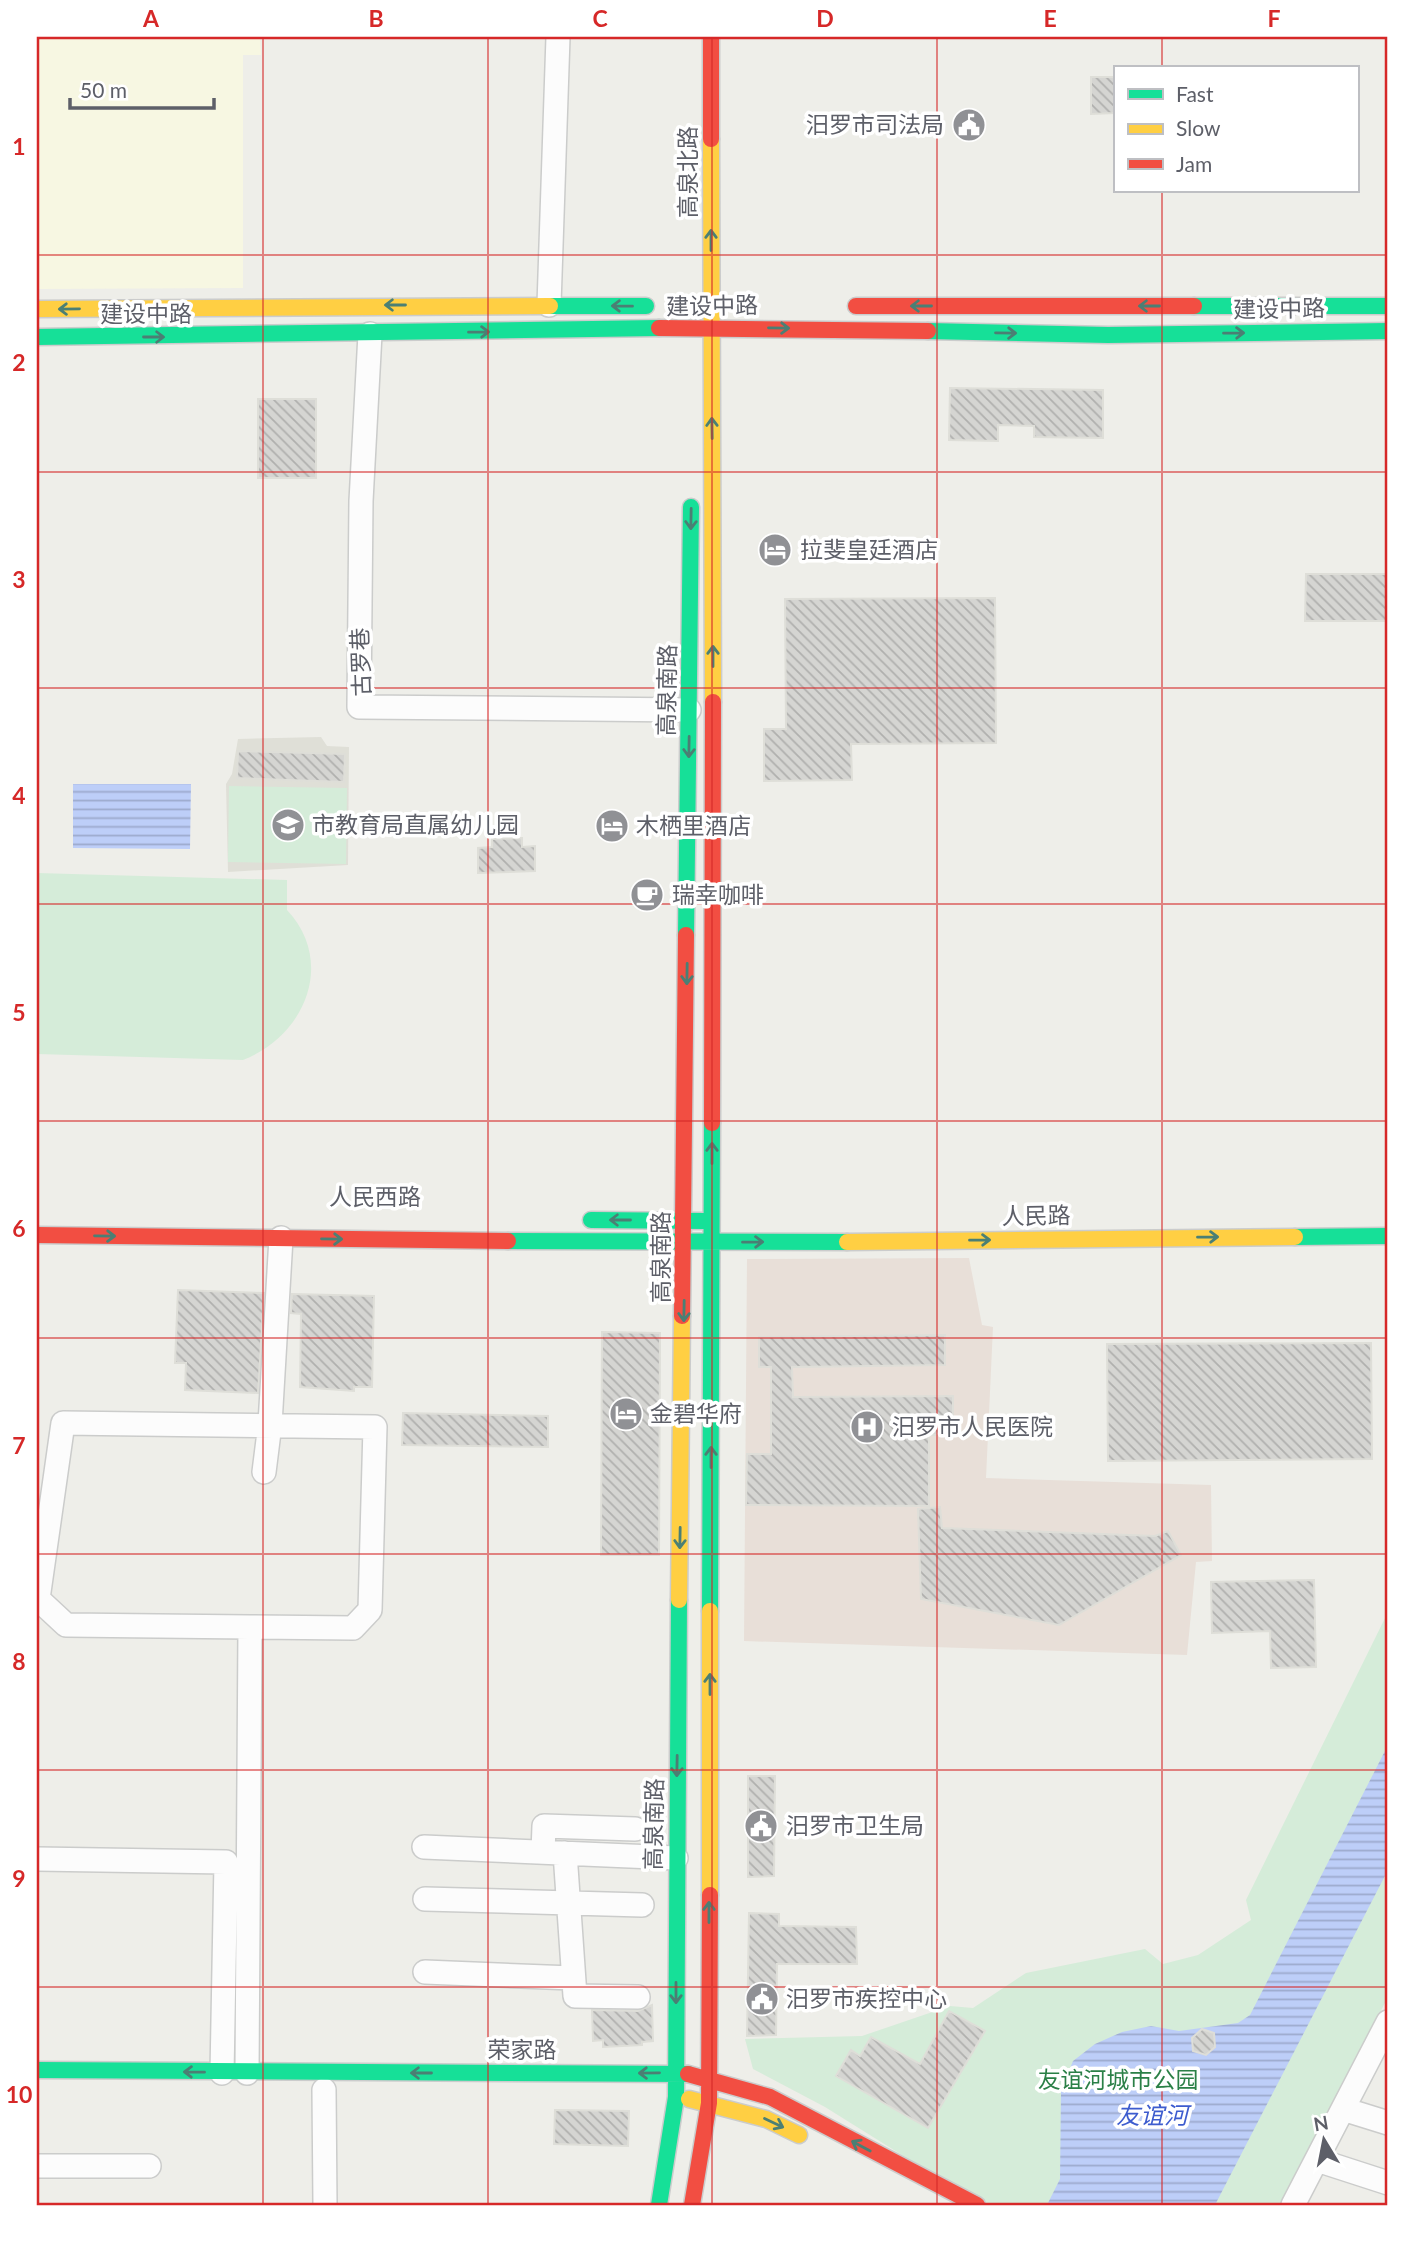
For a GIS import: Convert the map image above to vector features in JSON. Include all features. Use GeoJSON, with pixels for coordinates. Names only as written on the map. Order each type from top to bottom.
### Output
{"type":"FeatureCollection","features":[{"type":"Feature","properties":{"kind":"main road","name":"高泉北路"},"geometry":{"type":"LineString","coordinates":[[711,37],[711,308]]}},
{"type":"Feature","properties":{"kind":"main road","name":"建设中路"},"geometry":{"type":"LineString","coordinates":[[37,309],[549,305],[665,307]]}},
{"type":"Feature","properties":{"kind":"main road","name":"建设中路"},"geometry":{"type":"LineString","coordinates":[[690,335],[690,307],[733,306]]}},
{"type":"Feature","properties":{"kind":"main road","name":"建设中路"},"geometry":{"type":"LineString","coordinates":[[844,306],[1388,306]]}},
{"type":"Feature","properties":{"kind":"main road","name":"高泉南路"},"geometry":{"type":"LineString","coordinates":[[692,2205],[709,2103],[711,308]]}},
{"type":"Feature","properties":{"kind":"main road","name":"建设中路"},"geometry":{"type":"LineString","coordinates":[[37,337],[690,335],[711,329],[1108,335],[1388,331]]}},
{"type":"Feature","properties":{"kind":"main road","name":"高泉南路"},"geometry":{"type":"LineString","coordinates":[[659,2205],[676,2097],[676,1858],[685,1243],[691,489]]}},
{"type":"Feature","properties":{"kind":"main road"},"geometry":{"type":"LineString","coordinates":[[37,1220],[199,1220]]}},
{"type":"Feature","properties":{"kind":"main road"},"geometry":{"type":"LineString","coordinates":[[575,1220],[733,1221]]}},
{"type":"Feature","properties":{"kind":"main road","name":"人民西路"},"geometry":{"type":"LineString","coordinates":[[37,1236],[685,1243]]}},
{"type":"Feature","properties":{"kind":"main road","name":"人民路"},"geometry":{"type":"LineString","coordinates":[[685,1243],[1388,1236]]}},
{"type":"Feature","properties":{"kind":"main road","name":"荣家路"},"geometry":{"type":"LineString","coordinates":[[37,2070],[235,2084],[676,2073],[708,2078],[770,2097],[912,2184],[977,2205]]}},
{"type":"Feature","properties":{"kind":"main road"},"geometry":{"type":"LineString","coordinates":[[657,2094],[709,2103],[766,2119],[815,2143]]}},
{"type":"Feature","properties":{"kind":"main road"},"geometry":{"type":"LineString","coordinates":[[912,2184],[942,2205]]}},
{"type":"Feature","properties":{"kind":"street"},"geometry":{"type":"LineString","coordinates":[[549,305],[558,37]]}},
{"type":"Feature","properties":{"kind":"street","name":"古罗巷"},"geometry":{"type":"LineString","coordinates":[[370,334],[362,501],[359,706],[689,710]]}},
{"type":"Feature","properties":{"kind":"street"},"geometry":{"type":"LineString","coordinates":[[264,1472],[270,1424],[281,1238]]}},
{"type":"Feature","properties":{"kind":"street"},"geometry":{"type":"LineString","coordinates":[[63,1423],[375,1427],[370,1610],[353,1628],[250,1627],[66,1625],[38,1599],[63,1423]]}},
{"type":"Feature","properties":{"kind":"street"},"geometry":{"type":"LineString","coordinates":[[235,2084],[250,1627]]}},
{"type":"Feature","properties":{"kind":"street"},"geometry":{"type":"LineString","coordinates":[[635,1829],[544,1826],[568,1904],[575,1996],[638,1997]]}},
{"type":"Feature","properties":{"kind":"street"},"geometry":{"type":"LineString","coordinates":[[424,1847],[676,1858]]}},
{"type":"Feature","properties":{"kind":"street"},"geometry":{"type":"LineString","coordinates":[[37,1859],[226,1863],[235,2084]]}},
{"type":"Feature","properties":{"kind":"street"},"geometry":{"type":"LineString","coordinates":[[425,1899],[642,1905]]}},
{"type":"Feature","properties":{"kind":"street"},"geometry":{"type":"LineString","coordinates":[[425,1972],[572,1978]]}},
{"type":"Feature","properties":{"kind":"street"},"geometry":{"type":"LineString","coordinates":[[1293,2205],[1343,2109],[1379,2061],[1388,2022]]}},
{"type":"Feature","properties":{"kind":"street"},"geometry":{"type":"LineString","coordinates":[[324,2090],[325,2205]]}},
{"type":"Feature","properties":{"kind":"street"},"geometry":{"type":"LineString","coordinates":[[1343,2109],[1388,2123]]}},
{"type":"Feature","properties":{"kind":"street"},"geometry":{"type":"LineString","coordinates":[[1317,2160],[1388,2183]]}},
{"type":"Feature","properties":{"kind":"street"},"geometry":{"type":"LineString","coordinates":[[37,2166],[149,2166]]}},
{"type":"Feature","properties":{"kind":"shaded area"},"geometry":{"type":"Polygon","coordinates":[[[37,37],[260,37],[261,55],[243,55],[243,288],[37,289],[37,37]]]}},
{"type":"Feature","properties":{"kind":"shaded area","name":"市教育局直属幼儿园"},"geometry":{"type":"Polygon","coordinates":[[[321,737],[327,746],[349,747],[348,865],[228,872],[226,784],[232,774],[238,739],[321,737]]]}},
{"type":"Feature","properties":{"kind":"shaded area","name":"汨罗市人民医院"},"geometry":{"type":"Polygon","coordinates":[[[969,1258],[982,1325],[993,1327],[986,1478],[1211,1485],[1212,1561],[1196,1562],[1187,1655],[744,1641],[747,1259],[969,1258]]]}},
{"type":"Feature","properties":{"kind":"green space"},"geometry":{"type":"Polygon","coordinates":[[[229,786],[347,788],[346,864],[228,862],[229,786]]]}},
{"type":"Feature","properties":{"kind":"green space"},"geometry":{"type":"Polygon","coordinates":[[[37,873],[287,880],[287,910],[302,930],[310,952],[311,974],[307,995],[297,1016],[283,1034],[265,1049],[243,1060],[37,1054],[37,873]]]}},
{"type":"Feature","properties":{"kind":"green space","name":"友谊河城市公园"},"geometry":{"type":"Polygon","coordinates":[[[1388,1612],[1388,1997],[1281,2205],[982,2205],[825,2107],[753,2069],[745,2039],[862,2036],[950,2006],[973,2008],[1026,1973],[1145,1949],[1163,1964],[1198,1955],[1251,1920],[1246,1900],[1388,1612]]]}},
{"type":"Feature","properties":{"kind":"water"},"geometry":{"type":"Polygon","coordinates":[[[73,784],[191,784],[190,849],[73,848],[73,784]]]}},
{"type":"Feature","properties":{"kind":"water","name":"友谊河"},"geometry":{"type":"Polygon","coordinates":[[[1388,1745],[1388,1870],[1215,2205],[1047,2205],[1060,2179],[1061,2091],[1073,2061],[1095,2044],[1122,2032],[1151,2026],[1179,2031],[1238,2023],[1250,2015],[1388,1745]]]}},
{"type":"Feature","properties":{"kind":"building"},"geometry":{"type":"Polygon","coordinates":[[[1091,77],[1114,77],[1114,113],[1091,114],[1091,77]]]}},
{"type":"Feature","properties":{"kind":"building"},"geometry":{"type":"Polygon","coordinates":[[[950,388],[1103,390],[1103,438],[1034,437],[1034,426],[998,425],[998,441],[949,440],[950,388]]]}},
{"type":"Feature","properties":{"kind":"building"},"geometry":{"type":"Polygon","coordinates":[[[258,399],[316,399],[316,478],[258,478],[258,399]]]}},
{"type":"Feature","properties":{"kind":"building"},"geometry":{"type":"Polygon","coordinates":[[[1306,574],[1388,574],[1388,621],[1305,621],[1306,574]]]}},
{"type":"Feature","properties":{"kind":"building"},"geometry":{"type":"Polygon","coordinates":[[[995,598],[996,743],[851,744],[852,780],[764,781],[764,729],[786,729],[785,599],[995,598]]]}},
{"type":"Feature","properties":{"kind":"building"},"geometry":{"type":"Polygon","coordinates":[[[238,751],[345,754],[344,782],[237,778],[238,751]]]}},
{"type":"Feature","properties":{"kind":"building"},"geometry":{"type":"Polygon","coordinates":[[[522,838],[522,847],[535,846],[535,871],[478,873],[478,848],[492,847],[492,839],[522,838]]]}},
{"type":"Feature","properties":{"kind":"building"},"geometry":{"type":"Polygon","coordinates":[[[178,1290],[264,1293],[258,1393],[185,1390],[186,1363],[175,1363],[178,1290]]]}},
{"type":"Feature","properties":{"kind":"building"},"geometry":{"type":"Polygon","coordinates":[[[292,1294],[374,1296],[372,1387],[354,1387],[354,1391],[300,1387],[301,1314],[291,1313],[292,1294]]]}},
{"type":"Feature","properties":{"kind":"building"},"geometry":{"type":"Polygon","coordinates":[[[602,1332],[660,1333],[659,1555],[601,1555],[602,1332]]]}},
{"type":"Feature","properties":{"kind":"building"},"geometry":{"type":"Polygon","coordinates":[[[945,1335],[945,1365],[792,1367],[793,1397],[953,1396],[953,1435],[929,1435],[929,1506],[746,1505],[747,1454],[771,1454],[771,1367],[759,1367],[759,1337],[945,1335]]]}},
{"type":"Feature","properties":{"kind":"building"},"geometry":{"type":"Polygon","coordinates":[[[1371,1343],[1372,1459],[1108,1461],[1107,1344],[1371,1343]]]}},
{"type":"Feature","properties":{"kind":"building"},"geometry":{"type":"Polygon","coordinates":[[[403,1413],[548,1416],[548,1447],[402,1445],[403,1413]]]}},
{"type":"Feature","properties":{"kind":"building"},"geometry":{"type":"Polygon","coordinates":[[[940,1507],[942,1528],[1155,1536],[1168,1531],[1181,1555],[1059,1625],[921,1599],[918,1509],[940,1507]]]}},
{"type":"Feature","properties":{"kind":"building"},"geometry":{"type":"Polygon","coordinates":[[[1314,1580],[1316,1667],[1271,1668],[1270,1631],[1212,1633],[1211,1582],[1314,1580]]]}},
{"type":"Feature","properties":{"kind":"building","name":"汨罗市卫生局"},"geometry":{"type":"Polygon","coordinates":[[[748,1776],[775,1776],[774,1876],[748,1877],[748,1776]]]}},
{"type":"Feature","properties":{"kind":"building","name":"汨罗市疾控中心"},"geometry":{"type":"Polygon","coordinates":[[[749,1913],[779,1914],[779,1926],[856,1927],[857,1964],[777,1964],[776,2035],[747,2036],[749,1913]]]}},
{"type":"Feature","properties":{"kind":"building"},"geometry":{"type":"Polygon","coordinates":[[[652,2005],[653,2041],[642,2042],[642,2045],[603,2047],[603,2040],[593,2041],[592,2010],[638,2011],[652,2005]]]}},
{"type":"Feature","properties":{"kind":"building"},"geometry":{"type":"Polygon","coordinates":[[[949,2011],[985,2031],[928,2128],[836,2076],[851,2050],[860,2056],[871,2037],[920,2064],[949,2011]]]}},
{"type":"Feature","properties":{"kind":"building"},"geometry":{"type":"Polygon","coordinates":[[[1202,2029],[1214,2033],[1215,2047],[1206,2055],[1193,2051],[1192,2038],[1202,2029]]]}},
{"type":"Feature","properties":{"kind":"building"},"geometry":{"type":"Polygon","coordinates":[[[555,2110],[629,2111],[628,2146],[554,2144],[555,2110]]]}},
{"type":"Feature","properties":{"kind":"traffic: fast"},"geometry":{"type":"LineString","coordinates":[[550,306],[646,306]]}},
{"type":"Feature","properties":{"kind":"traffic: fast"},"geometry":{"type":"LineString","coordinates":[[1194,306],[1388,306]]}},
{"type":"Feature","properties":{"kind":"traffic: fast"},"geometry":{"type":"LineString","coordinates":[[37,337],[659,328]]}},
{"type":"Feature","properties":{"kind":"traffic: fast"},"geometry":{"type":"LineString","coordinates":[[928,331],[1108,335],[1388,331]]}},
{"type":"Feature","properties":{"kind":"traffic: fast"},"geometry":{"type":"LineString","coordinates":[[686,935],[691,507]]}},
{"type":"Feature","properties":{"kind":"traffic: fast"},"geometry":{"type":"LineString","coordinates":[[710,1611],[712,1123]]}},
{"type":"Feature","properties":{"kind":"traffic: fast"},"geometry":{"type":"LineString","coordinates":[[591,1220],[704,1221]]}},
{"type":"Feature","properties":{"kind":"traffic: fast"},"geometry":{"type":"LineString","coordinates":[[1295,1237],[1388,1236]]}},
{"type":"Feature","properties":{"kind":"traffic: fast"},"geometry":{"type":"LineString","coordinates":[[508,1241],[847,1242]]}},
{"type":"Feature","properties":{"kind":"traffic: fast"},"geometry":{"type":"LineString","coordinates":[[659,2205],[676,2097],[679,1600]]}},
{"type":"Feature","properties":{"kind":"traffic: fast"},"geometry":{"type":"LineString","coordinates":[[37,2070],[688,2074]]}},
{"type":"Feature","properties":{"kind":"traffic: slow"},"geometry":{"type":"LineString","coordinates":[[711,139],[713,702]]}},
{"type":"Feature","properties":{"kind":"traffic: slow"},"geometry":{"type":"LineString","coordinates":[[37,309],[550,306]]}},
{"type":"Feature","properties":{"kind":"traffic: slow"},"geometry":{"type":"LineString","coordinates":[[847,1242],[1295,1237]]}},
{"type":"Feature","properties":{"kind":"traffic: slow"},"geometry":{"type":"LineString","coordinates":[[679,1600],[682,1316]]}},
{"type":"Feature","properties":{"kind":"traffic: slow"},"geometry":{"type":"LineString","coordinates":[[710,1611],[710,1895]]}},
{"type":"Feature","properties":{"kind":"traffic: slow"},"geometry":{"type":"LineString","coordinates":[[689,2099],[766,2119],[799,2135]]}},
{"type":"Feature","properties":{"kind":"traffic: jam"},"geometry":{"type":"LineString","coordinates":[[711,37],[711,139]]}},
{"type":"Feature","properties":{"kind":"traffic: jam"},"geometry":{"type":"LineString","coordinates":[[856,306],[1194,306]]}},
{"type":"Feature","properties":{"kind":"traffic: jam"},"geometry":{"type":"LineString","coordinates":[[659,328],[928,331]]}},
{"type":"Feature","properties":{"kind":"traffic: jam"},"geometry":{"type":"LineString","coordinates":[[712,1123],[713,702]]}},
{"type":"Feature","properties":{"kind":"traffic: jam"},"geometry":{"type":"LineString","coordinates":[[682,1316],[686,935]]}},
{"type":"Feature","properties":{"kind":"traffic: jam"},"geometry":{"type":"LineString","coordinates":[[37,1235],[508,1241]]}},
{"type":"Feature","properties":{"kind":"traffic: jam"},"geometry":{"type":"LineString","coordinates":[[692,2205],[709,2103],[710,1895]]}},
{"type":"Feature","properties":{"kind":"traffic: jam"},"geometry":{"type":"LineString","coordinates":[[688,2074],[770,2097],[977,2205]]}},
{"type":"Feature","properties":{"kind":"place","name":"汨罗市司法局"},"geometry":{"type":"Point","coordinates":[969,125]}},
{"type":"Feature","properties":{"kind":"place","name":"拉斐皇廷酒店"},"geometry":{"type":"Point","coordinates":[775,550]}},
{"type":"Feature","properties":{"kind":"place","name":"市教育局直属幼儿园"},"geometry":{"type":"Point","coordinates":[288,825]}},
{"type":"Feature","properties":{"kind":"place","name":"木栖里酒店"},"geometry":{"type":"Point","coordinates":[612,826]}},
{"type":"Feature","properties":{"kind":"place","name":"瑞幸咖啡"},"geometry":{"type":"Point","coordinates":[647,895]}},
{"type":"Feature","properties":{"kind":"place","name":"金碧华府"},"geometry":{"type":"Point","coordinates":[626,1414]}},
{"type":"Feature","properties":{"kind":"place","name":"汨罗市人民医院"},"geometry":{"type":"Point","coordinates":[867,1427]}},
{"type":"Feature","properties":{"kind":"place","name":"汨罗市卫生局"},"geometry":{"type":"Point","coordinates":[761,1826]}},
{"type":"Feature","properties":{"kind":"place","name":"汨罗市疾控中心"},"geometry":{"type":"Point","coordinates":[762,1999]}}]}
